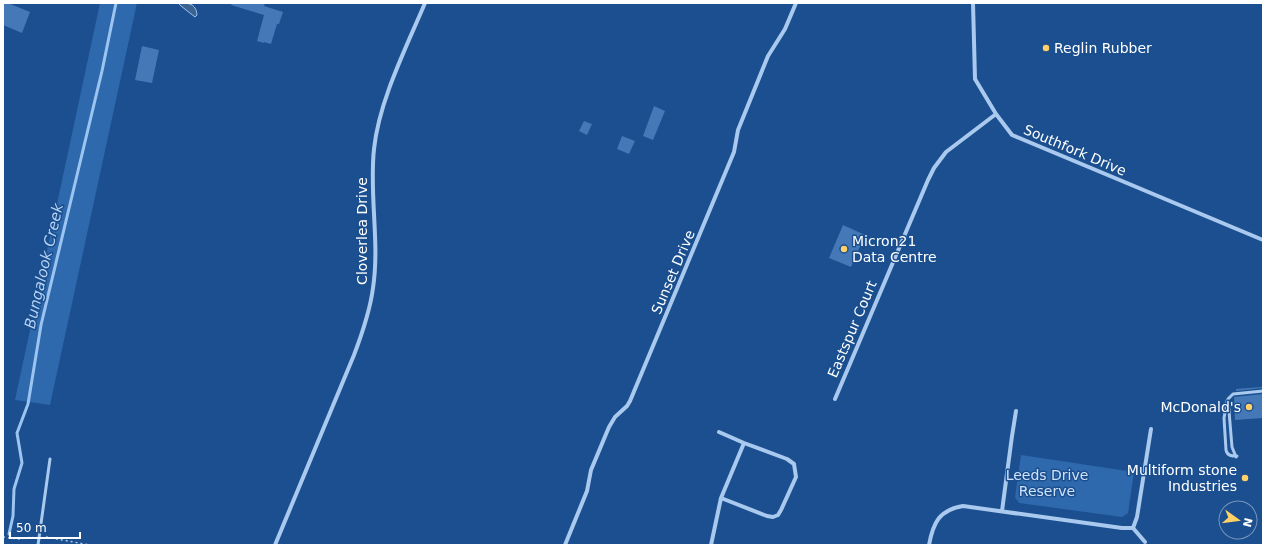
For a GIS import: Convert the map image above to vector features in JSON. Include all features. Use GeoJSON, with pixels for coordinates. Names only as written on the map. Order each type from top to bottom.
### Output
{"type":"FeatureCollection","features":[{"type":"Feature","properties":{"kind":"street","name":"Cloverlea Drive"},"geometry":{"type":"LineString","coordinates":[[275,545],[354,355],[368,312],[373,288],[375,265],[372,189],[374,147],[378,127],[390,89],[425,3]]}},
{"type":"Feature","properties":{"kind":"street","name":"Sunset Drive"},"geometry":{"type":"LineString","coordinates":[[565,545],[587,491],[591,470],[609,427],[615,417],[627,406],[630,401],[734,152],[738,130],[765,64],[785,29],[796,3]]}},
{"type":"Feature","properties":{"kind":"street","name":"Southfork Drive"},"geometry":{"type":"LineString","coordinates":[[973,3],[975,79],[996,114],[1012,135],[1263,240]]}},
{"type":"Feature","properties":{"kind":"street","name":"Eastspur Court"},"geometry":{"type":"LineString","coordinates":[[835,399],[934,168],[946,152],[996,114]]}},
{"type":"Feature","properties":{"kind":"street"},"geometry":{"type":"LineString","coordinates":[[1002,511],[1016,411]]}},
{"type":"Feature","properties":{"kind":"street"},"geometry":{"type":"LineString","coordinates":[[1133,528],[1137,517],[1151,430]]}},
{"type":"Feature","properties":{"kind":"street"},"geometry":{"type":"LineString","coordinates":[[719,432],[787,459],[794,464],[796,477],[781,510],[778,515],[773,517],[721,498]]}},
{"type":"Feature","properties":{"kind":"street"},"geometry":{"type":"LineString","coordinates":[[712,545],[721,498],[744,443]]}},
{"type":"Feature","properties":{"kind":"street"},"geometry":{"type":"LineString","coordinates":[[929,545],[933,527],[938,519],[944,513],[954,508],[963,506],[1122,528],[1133,528],[1145,542]]}},
{"type":"Feature","properties":{"kind":"lane"},"geometry":{"type":"LineString","coordinates":[[1228,399],[1232,446],[1237,456],[1226,453],[1224,418],[1228,399],[1233,394],[1263,391]]}},
{"type":"Feature","properties":{"kind":"lane"},"geometry":{"type":"LineString","coordinates":[[38,545],[50,460]]}},
{"type":"Feature","properties":{"kind":"path"},"geometry":{"type":"LineString","coordinates":[[3,536],[18,539],[39,536],[90,545]]}},
{"type":"Feature","properties":{"kind":"green space"},"geometry":{"type":"Polygon","coordinates":[[[100,3],[137,3],[50,405],[15,400],[100,3]]]}},
{"type":"Feature","properties":{"kind":"green space","name":"Leeds Drive Reserve"},"geometry":{"type":"Polygon","coordinates":[[[1021,455],[1134,472],[1128,513],[1122,517],[1019,503],[1015,497],[1021,455]]]}},
{"type":"Feature","properties":{"kind":"shaded area"},"geometry":{"type":"Polygon","coordinates":[[[178,3],[191,4],[195,8],[197,15],[195,17],[178,3]]]}},
{"type":"Feature","properties":{"kind":"building"},"geometry":{"type":"Polygon","coordinates":[[[3,3],[8,3],[30,12],[22,33],[3,25],[3,3]]]}},
{"type":"Feature","properties":{"kind":"building"},"geometry":{"type":"Polygon","coordinates":[[[232,3],[265,3],[264,6],[283,12],[279,24],[277,24],[271,44],[257,41],[264,15],[231,5],[232,3]]]}},
{"type":"Feature","properties":{"kind":"building"},"geometry":{"type":"Polygon","coordinates":[[[142,46],[159,50],[152,83],[135,80],[142,46]]]}},
{"type":"Feature","properties":{"kind":"building"},"geometry":{"type":"Polygon","coordinates":[[[654,106],[665,111],[653,140],[643,136],[654,106]]]}},
{"type":"Feature","properties":{"kind":"building"},"geometry":{"type":"Polygon","coordinates":[[[584,121],[592,124],[587,135],[579,131],[584,121]]]}},
{"type":"Feature","properties":{"kind":"building"},"geometry":{"type":"Polygon","coordinates":[[[622,136],[635,141],[629,154],[617,149],[622,136]]]}},
{"type":"Feature","properties":{"kind":"building","name":"Micron21 Data Centre"},"geometry":{"type":"Polygon","coordinates":[[[843,225],[865,235],[851,267],[829,258],[843,225]]]}},
{"type":"Feature","properties":{"kind":"building"},"geometry":{"type":"Polygon","coordinates":[[[1262,388],[1236,391],[1236,389],[1262,388]]]}},
{"type":"Feature","properties":{"kind":"building","name":"McDonald's"},"geometry":{"type":"Polygon","coordinates":[[[1263,394],[1263,418],[1235,420],[1234,397],[1263,394]]]}},
{"type":"Feature","properties":{"kind":"waterway","name":"Bungalook Creek"},"geometry":{"type":"LineString","coordinates":[[9,534],[13,516],[14,489],[22,463],[17,433],[28,404],[41,325],[102,71],[116,3]]}},
{"type":"Feature","properties":{"kind":"place","name":"Reglin Rubber"},"geometry":{"type":"Point","coordinates":[1046,48]}},
{"type":"Feature","properties":{"kind":"place","name":"Micron21 Data Centre"},"geometry":{"type":"Point","coordinates":[844,249]}},
{"type":"Feature","properties":{"kind":"place","name":"McDonald's"},"geometry":{"type":"Point","coordinates":[1249,407]}},
{"type":"Feature","properties":{"kind":"place","name":"Multiform stone Industries"},"geometry":{"type":"Point","coordinates":[1245,478]}}]}
